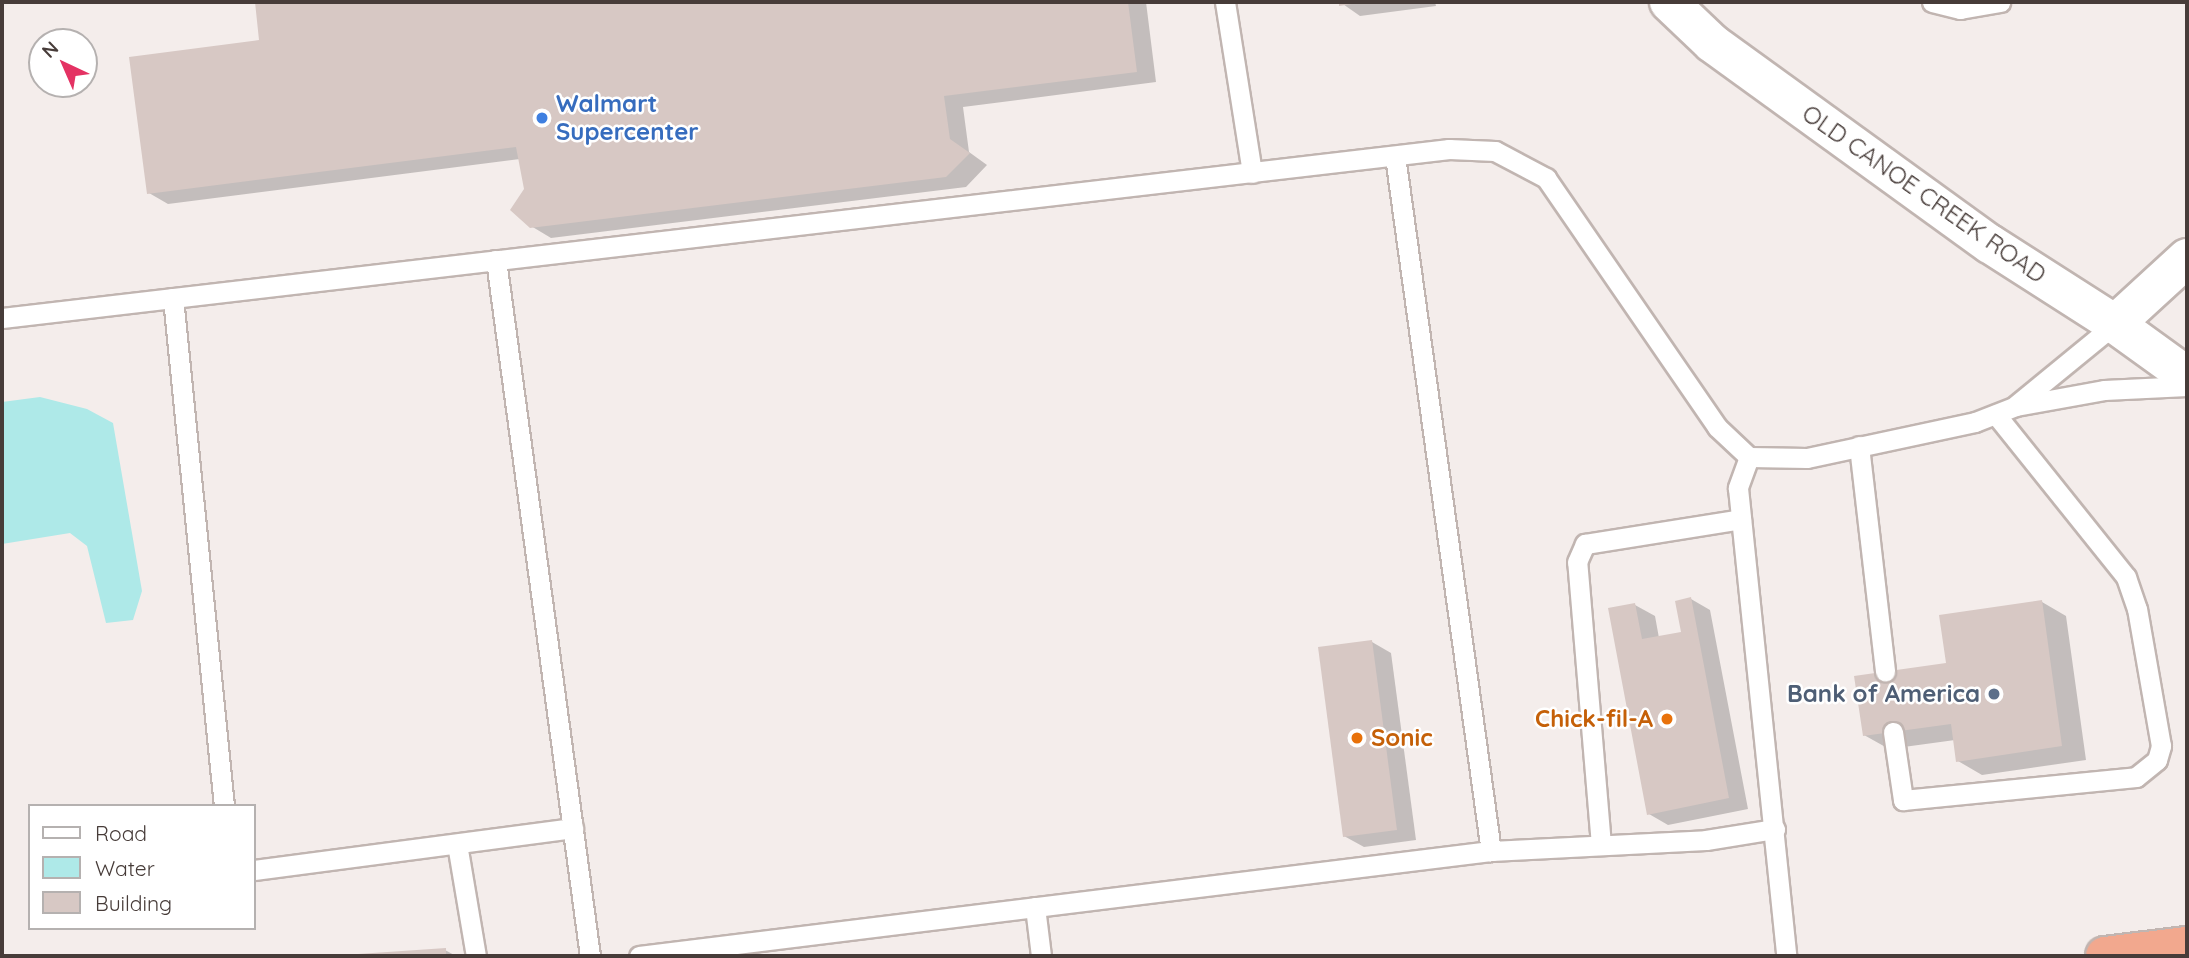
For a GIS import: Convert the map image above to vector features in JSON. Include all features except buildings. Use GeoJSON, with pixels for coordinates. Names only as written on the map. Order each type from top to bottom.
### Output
{"type":"FeatureCollection","features":[{"type":"Feature","properties":{"kind":"highway"},"geometry":{"type":"LineString","coordinates":[[2105,956],[2187,946]]}},
{"type":"Feature","properties":{"kind":"street","name":"OLD CANOE CREEK ROAD"},"geometry":{"type":"LineString","coordinates":[[1669,2],[1712,43],[1968,228],[2115,324],[2187,376]]}},
{"type":"Feature","properties":{"kind":"street"},"geometry":{"type":"LineString","coordinates":[[2115,324],[2187,258]]}},
{"type":"Feature","properties":{"kind":"lane"},"geometry":{"type":"LineString","coordinates":[[1225,2],[1252,173]]}},
{"type":"Feature","properties":{"kind":"lane"},"geometry":{"type":"LineString","coordinates":[[1932,2],[1960,9],[2000,2]]}},
{"type":"Feature","properties":{"kind":"lane"},"geometry":{"type":"LineString","coordinates":[[2,316],[1449,149],[1496,151],[1546,178],[1717,427],[1749,457],[1807,458],[1996,415],[2016,406],[2104,390],[2187,386]]}},
{"type":"Feature","properties":{"kind":"lane"},"geometry":{"type":"LineString","coordinates":[[1395,156],[1491,851]]}},
{"type":"Feature","properties":{"kind":"lane"},"geometry":{"type":"LineString","coordinates":[[496,260],[590,956]]}},
{"type":"Feature","properties":{"kind":"lane"},"geometry":{"type":"LineString","coordinates":[[173,298],[224,804]]}},
{"type":"Feature","properties":{"kind":"lane"},"geometry":{"type":"LineString","coordinates":[[2016,406],[2115,324]]}},
{"type":"Feature","properties":{"kind":"lane"},"geometry":{"type":"LineString","coordinates":[[1893,732],[1903,800],[2136,776],[2157,760],[2161,746],[2137,609],[2126,577],[1996,415]]}},
{"type":"Feature","properties":{"kind":"lane"},"geometry":{"type":"LineString","coordinates":[[1858,446],[1885,672]]}},
{"type":"Feature","properties":{"kind":"lane"},"geometry":{"type":"LineString","coordinates":[[1749,457],[1738,488],[1786,956]]}},
{"type":"Feature","properties":{"kind":"lane"},"geometry":{"type":"LineString","coordinates":[[1601,845],[1577,562],[1585,544],[1741,519]]}},
{"type":"Feature","properties":{"kind":"lane"},"geometry":{"type":"LineString","coordinates":[[256,870],[573,828]]}},
{"type":"Feature","properties":{"kind":"lane"},"geometry":{"type":"LineString","coordinates":[[639,956],[1491,851],[1706,840],[1775,829]]}},
{"type":"Feature","properties":{"kind":"lane"},"geometry":{"type":"LineString","coordinates":[[457,844],[476,956]]}},
{"type":"Feature","properties":{"kind":"lane"},"geometry":{"type":"LineString","coordinates":[[1035,907],[1041,956]]}},
{"type":"Feature","properties":{"kind":"water"},"geometry":{"type":"Polygon","coordinates":[[[40,397],[87,409],[113,423],[142,591],[133,620],[106,623],[87,546],[70,533],[2,544],[2,402],[40,397]]]}},
{"type":"Feature","properties":{"kind":"place","name":"Walmart Supercenter"},"geometry":{"type":"Point","coordinates":[542,118]}},
{"type":"Feature","properties":{"kind":"place","name":"Bank of America"},"geometry":{"type":"Point","coordinates":[1994,694]}},
{"type":"Feature","properties":{"kind":"place","name":"Chick-fil-A"},"geometry":{"type":"Point","coordinates":[1667,719]}},
{"type":"Feature","properties":{"kind":"place","name":"Sonic"},"geometry":{"type":"Point","coordinates":[1357,738]}}]}
